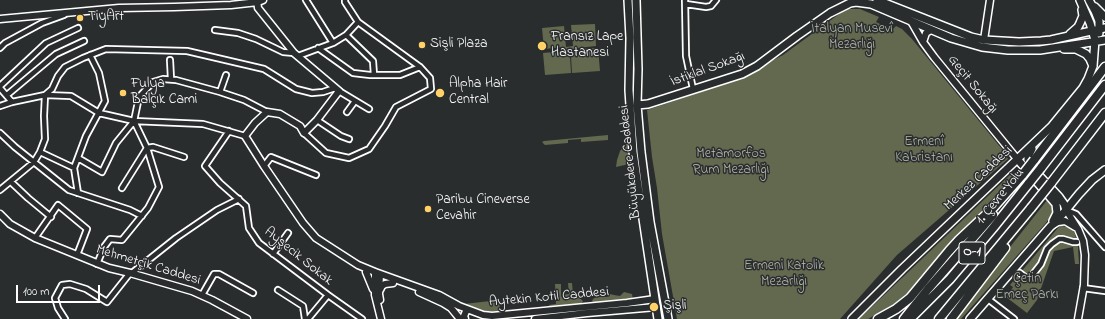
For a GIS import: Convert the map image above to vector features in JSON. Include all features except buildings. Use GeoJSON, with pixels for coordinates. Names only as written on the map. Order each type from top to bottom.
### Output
{"type":"FeatureCollection","features":[{"type":"Feature","properties":{"kind":"highway"},"geometry":{"type":"LineString","coordinates":[[878,319],[896,310],[910,298],[959,240],[992,209],[1023,174],[1105,67]]}},
{"type":"Feature","properties":{"kind":"highway","name":"1. Çevre Yolu"},"geometry":{"type":"LineString","coordinates":[[910,319],[950,278],[993,228],[1105,85]]}},
{"type":"Feature","properties":{"kind":"highway","name":"O-1"},"geometry":{"type":"LineString","coordinates":[[939,319],[1031,208],[1105,113]]}},
{"type":"Feature","properties":{"kind":"highway"},"geometry":{"type":"LineString","coordinates":[[904,319],[1008,197],[1023,174]]}},
{"type":"Feature","properties":{"kind":"highway"},"geometry":{"type":"LineString","coordinates":[[951,319],[1008,244],[1031,208]]}},
{"type":"Feature","properties":{"kind":"main road","name":"Büyükdere Caddesi"},"geometry":{"type":"LineString","coordinates":[[628,0],[630,38],[629,90],[633,152],[658,319]]}},
{"type":"Feature","properties":{"kind":"main road","name":"Büyükdere Caddesi"},"geometry":{"type":"LineString","coordinates":[[636,0],[638,69],[637,105],[641,152],[648,204],[668,319]]}},
{"type":"Feature","properties":{"kind":"main road"},"geometry":{"type":"LineString","coordinates":[[842,6],[847,0]]}},
{"type":"Feature","properties":{"kind":"main road"},"geometry":{"type":"LineString","coordinates":[[876,0],[983,43],[1008,50],[1052,48],[1096,40],[1105,40]]}},
{"type":"Feature","properties":{"kind":"main road"},"geometry":{"type":"LineString","coordinates":[[983,43],[990,0]]}},
{"type":"Feature","properties":{"kind":"main road"},"geometry":{"type":"LineString","coordinates":[[0,19],[119,8],[174,8],[259,1],[258,8],[296,55],[337,89],[317,120],[304,133],[300,126],[280,114],[267,112],[255,123],[245,136]]}},
{"type":"Feature","properties":{"kind":"main road"},"geometry":{"type":"LineString","coordinates":[[842,6],[856,2],[871,4],[963,42],[1033,42],[1051,40],[1100,30]]}},
{"type":"Feature","properties":{"kind":"main road"},"geometry":{"type":"LineString","coordinates":[[1066,37],[1080,24],[1083,16],[1081,3]]}},
{"type":"Feature","properties":{"kind":"main road"},"geometry":{"type":"LineString","coordinates":[[1081,3],[1089,21],[1100,30]]}},
{"type":"Feature","properties":{"kind":"main road"},"geometry":{"type":"LineString","coordinates":[[1091,3],[1099,21],[1100,30],[1096,40]]}},
{"type":"Feature","properties":{"kind":"main road"},"geometry":{"type":"LineString","coordinates":[[1091,3],[1105,17]]}},
{"type":"Feature","properties":{"kind":"main road","name":"İstiklal Sokağı"},"geometry":{"type":"LineString","coordinates":[[637,105],[648,104],[742,74],[757,66],[814,24],[842,6]]}},
{"type":"Feature","properties":{"kind":"main road"},"geometry":{"type":"LineString","coordinates":[[905,12],[912,21]]}},
{"type":"Feature","properties":{"kind":"main road","name":"Geçit Sokağı"},"geometry":{"type":"LineString","coordinates":[[912,21],[923,42],[977,111],[1018,160]]}},
{"type":"Feature","properties":{"kind":"main road"},"geometry":{"type":"LineString","coordinates":[[923,42],[926,33],[931,30]]}},
{"type":"Feature","properties":{"kind":"main road"},"geometry":{"type":"LineString","coordinates":[[1096,40],[1100,30]]}},
{"type":"Feature","properties":{"kind":"main road","name":"Merkez Caddesi"},"geometry":{"type":"LineString","coordinates":[[852,319],[902,269],[1033,146],[1052,126],[1083,88],[1088,79],[1093,66],[1096,40]]}},
{"type":"Feature","properties":{"kind":"main road"},"geometry":{"type":"LineString","coordinates":[[1052,48],[1080,50],[1088,55],[1093,66]]}},
{"type":"Feature","properties":{"kind":"main road"},"geometry":{"type":"LineString","coordinates":[[629,90],[632,97],[632,102],[637,105]]}},
{"type":"Feature","properties":{"kind":"main road","name":"Aytekin Kotil Caddesi"},"geometry":{"type":"LineString","coordinates":[[245,136],[303,223],[316,238],[358,265],[377,275],[443,303],[483,315],[492,316],[655,299]]}},
{"type":"Feature","properties":{"kind":"main road"},"geometry":{"type":"LineString","coordinates":[[1033,146],[1028,157],[1028,163],[1062,200],[1083,241],[1085,255],[1083,288],[1078,319]]}},
{"type":"Feature","properties":{"kind":"main road"},"geometry":{"type":"LineString","coordinates":[[1018,160],[1056,204],[1057,213],[1050,227]]}},
{"type":"Feature","properties":{"kind":"main road"},"geometry":{"type":"LineString","coordinates":[[970,319],[1079,194],[1092,180],[1105,170]]}},
{"type":"Feature","properties":{"kind":"main road"},"geometry":{"type":"LineString","coordinates":[[1059,197],[1067,198],[1079,194]]}},
{"type":"Feature","properties":{"kind":"main road","name":"Mehmetçik Caddesi"},"geometry":{"type":"LineString","coordinates":[[0,214],[10,224],[35,238],[96,264],[192,291],[247,319]]}},
{"type":"Feature","properties":{"kind":"main road"},"geometry":{"type":"LineString","coordinates":[[1050,227],[1058,222],[1066,221],[1078,229]]}},
{"type":"Feature","properties":{"kind":"main road","name":"Aytekin Kotil Caddesi"},"geometry":{"type":"LineString","coordinates":[[358,265],[366,272],[439,295],[452,306],[460,319]]}},
{"type":"Feature","properties":{"kind":"main road"},"geometry":{"type":"LineString","coordinates":[[366,272],[377,294],[385,319]]}},
{"type":"Feature","properties":{"kind":"main road"},"geometry":{"type":"LineString","coordinates":[[377,275],[377,294],[381,319]]}},
{"type":"Feature","properties":{"kind":"main road"},"geometry":{"type":"LineString","coordinates":[[377,294],[382,286],[393,283]]}},
{"type":"Feature","properties":{"kind":"main road"},"geometry":{"type":"LineString","coordinates":[[655,299],[664,298]]}},
{"type":"Feature","properties":{"kind":"main road"},"geometry":{"type":"LineString","coordinates":[[656,307],[666,306]]}},
{"type":"Feature","properties":{"kind":"main road","name":"Aytekin Kotil Caddesi"},"geometry":{"type":"LineString","coordinates":[[534,319],[587,316],[656,307]]}},
{"type":"Feature","properties":{"kind":"main road"},"geometry":{"type":"LineString","coordinates":[[465,319],[464,316],[467,309]]}},
{"type":"Feature","properties":{"kind":"street"},"geometry":{"type":"LineString","coordinates":[[306,0],[333,43]]}},
{"type":"Feature","properties":{"kind":"street"},"geometry":{"type":"LineString","coordinates":[[304,133],[326,153],[349,158],[369,149],[396,107],[431,89],[430,78],[420,67],[358,22],[345,0]]}},
{"type":"Feature","properties":{"kind":"street"},"geometry":{"type":"LineString","coordinates":[[693,89],[686,56],[686,2],[706,7],[711,6],[716,0]]}},
{"type":"Feature","properties":{"kind":"street"},"geometry":{"type":"LineString","coordinates":[[0,48],[5,43],[42,23],[73,13]]}},
{"type":"Feature","properties":{"kind":"street"},"geometry":{"type":"LineString","coordinates":[[215,30],[238,33],[256,39],[283,52],[296,55],[333,43],[346,35],[358,22]]}},
{"type":"Feature","properties":{"kind":"street"},"geometry":{"type":"LineString","coordinates":[[12,102],[0,87],[46,43],[78,28]]}},
{"type":"Feature","properties":{"kind":"street"},"geometry":{"type":"LineString","coordinates":[[346,35],[373,61],[374,75]]}},
{"type":"Feature","properties":{"kind":"street"},"geometry":{"type":"LineString","coordinates":[[7,95],[56,54],[84,40]]}},
{"type":"Feature","properties":{"kind":"street"},"geometry":{"type":"LineString","coordinates":[[0,190],[12,182],[34,162],[40,152],[45,139],[45,95],[52,89],[58,76],[65,67],[106,48],[187,51],[264,69],[296,89],[312,93],[337,89],[369,109]]}},
{"type":"Feature","properties":{"kind":"street"},"geometry":{"type":"LineString","coordinates":[[318,48],[353,73],[400,75],[420,67]]}},
{"type":"Feature","properties":{"kind":"street"},"geometry":{"type":"LineString","coordinates":[[78,193],[74,168],[86,136],[105,101],[99,73],[90,55]]}},
{"type":"Feature","properties":{"kind":"street"},"geometry":{"type":"LineString","coordinates":[[170,60],[170,79]]}},
{"type":"Feature","properties":{"kind":"street"},"geometry":{"type":"LineString","coordinates":[[220,92],[226,75]]}},
{"type":"Feature","properties":{"kind":"street"},"geometry":{"type":"LineString","coordinates":[[78,158],[102,172],[116,143],[134,121],[139,97],[153,82],[163,79],[170,79],[220,92],[244,100],[267,112]]}},
{"type":"Feature","properties":{"kind":"street"},"geometry":{"type":"LineString","coordinates":[[0,106],[45,95],[71,96],[99,113],[134,121],[203,124],[245,136]]}},
{"type":"Feature","properties":{"kind":"street"},"geometry":{"type":"LineString","coordinates":[[347,112],[355,101]]}},
{"type":"Feature","properties":{"kind":"street"},"geometry":{"type":"LineString","coordinates":[[317,120],[341,136],[349,139]]}},
{"type":"Feature","properties":{"kind":"street"},"geometry":{"type":"LineString","coordinates":[[96,264],[104,247],[110,239],[122,240],[142,216],[159,187],[147,148],[134,121]]}},
{"type":"Feature","properties":{"kind":"street"},"geometry":{"type":"LineString","coordinates":[[65,319],[58,308],[55,298],[62,285],[70,284],[86,289],[107,302],[131,273],[176,238],[217,210],[239,199],[220,183],[205,166],[229,131]]}},
{"type":"Feature","properties":{"kind":"street"},"geometry":{"type":"LineString","coordinates":[[0,133],[15,147],[69,190],[130,210],[142,216]]}},
{"type":"Feature","properties":{"kind":"street"},"geometry":{"type":"LineString","coordinates":[[122,188],[147,148],[153,147],[184,157]]}},
{"type":"Feature","properties":{"kind":"street"},"geometry":{"type":"LineString","coordinates":[[40,152],[74,168]]}},
{"type":"Feature","properties":{"kind":"street"},"geometry":{"type":"LineString","coordinates":[[264,166],[271,157],[316,175]]}},
{"type":"Feature","properties":{"kind":"street"},"geometry":{"type":"LineString","coordinates":[[12,182],[28,198],[51,217]]}},
{"type":"Feature","properties":{"kind":"street","name":"Ayşecik Sokak"},"geometry":{"type":"LineString","coordinates":[[239,199],[246,206],[249,228],[259,243],[362,319]]}},
{"type":"Feature","properties":{"kind":"street"},"geometry":{"type":"LineString","coordinates":[[35,238],[58,206],[88,229],[77,255]]}},
{"type":"Feature","properties":{"kind":"street"},"geometry":{"type":"LineString","coordinates":[[1066,210],[1076,214],[1105,247]]}},
{"type":"Feature","properties":{"kind":"street"},"geometry":{"type":"LineString","coordinates":[[273,254],[288,233]]}},
{"type":"Feature","properties":{"kind":"street"},"geometry":{"type":"LineString","coordinates":[[1020,272],[1025,277],[1030,278],[1041,264],[1050,242],[1063,239],[1077,242]]}},
{"type":"Feature","properties":{"kind":"street"},"geometry":{"type":"LineString","coordinates":[[202,295],[214,274],[220,274],[252,293]]}},
{"type":"Feature","properties":{"kind":"street"},"geometry":{"type":"LineString","coordinates":[[1083,288],[1105,292]]}},
{"type":"Feature","properties":{"kind":"street"},"geometry":{"type":"LineString","coordinates":[[278,290],[303,306],[306,319]]}},
{"type":"Feature","properties":{"kind":"street"},"geometry":{"type":"LineString","coordinates":[[306,319],[328,295]]}},
{"type":"Feature","properties":{"kind":"street"},"geometry":{"type":"LineString","coordinates":[[988,299],[1014,319]]}},
{"type":"Feature","properties":{"kind":"green space"},"geometry":{"type":"Polygon","coordinates":[[[846,9],[860,9],[879,17],[876,22],[892,30],[896,26],[902,29],[912,39],[1006,154],[1008,159],[897,255],[840,319],[677,319],[662,234],[647,110],[745,77],[757,68],[783,55],[846,9]]]}},
{"type":"Feature","properties":{"kind":"green space"},"geometry":{"type":"Polygon","coordinates":[[[595,24],[596,46],[577,49],[598,48],[600,71],[572,73],[570,56],[571,73],[545,75],[543,53],[564,51],[564,47],[544,49],[542,28],[564,26],[566,47],[573,46],[571,25],[595,24]]]}},
{"type":"Feature","properties":{"kind":"green space"},"geometry":{"type":"Polygon","coordinates":[[[608,135],[608,140],[581,142],[581,139],[568,140],[568,143],[545,145],[542,142],[544,141],[608,135]]]}},
{"type":"Feature","properties":{"kind":"green space"},"geometry":{"type":"Polygon","coordinates":[[[627,143],[629,164],[616,167],[620,151],[627,143]]]}},
{"type":"Feature","properties":{"kind":"green space"},"geometry":{"type":"Polygon","coordinates":[[[1011,174],[1014,175],[901,300],[868,319],[859,319],[1011,174]]]}},
{"type":"Feature","properties":{"kind":"green space"},"geometry":{"type":"Polygon","coordinates":[[[1048,199],[1053,210],[1052,215],[1045,224],[961,319],[954,319],[968,300],[1048,199]]]}},
{"type":"Feature","properties":{"kind":"green space","name":"Çetin Emeç Parkı"},"geometry":{"type":"Polygon","coordinates":[[[1062,226],[1073,230],[1075,234],[1078,247],[1079,264],[1075,264],[1073,247],[1054,251],[1037,300],[1027,313],[1006,297],[1013,287],[1010,285],[1057,229],[1062,226]]]}},
{"type":"Feature","properties":{"kind":"green space"},"geometry":{"type":"Polygon","coordinates":[[[568,283],[572,283],[573,294],[583,301],[580,305],[549,308],[549,305],[556,304],[555,284],[561,284],[561,297],[569,294],[568,283]]]}},
{"type":"Feature","properties":{"kind":"green space"},"geometry":{"type":"Polygon","coordinates":[[[624,292],[632,294],[633,300],[594,303],[592,301],[596,297],[607,297],[610,294],[620,296],[624,292]]]}},
{"type":"Feature","properties":{"kind":"green space"},"geometry":{"type":"Polygon","coordinates":[[[499,300],[500,312],[489,313],[474,310],[467,308],[464,304],[499,300]]]}},
{"type":"Feature","properties":{"kind":"place","name":"TiyArt"},"geometry":{"type":"Point","coordinates":[80,18]}},
{"type":"Feature","properties":{"kind":"place","name":"Sişli Plaza"},"geometry":{"type":"Point","coordinates":[422,45]}},
{"type":"Feature","properties":{"kind":"place","name":"Fransız Lape Hastanesi"},"geometry":{"type":"Point","coordinates":[542,46]}},
{"type":"Feature","properties":{"kind":"place","name":"Fulya Balçık Cami"},"geometry":{"type":"Point","coordinates":[123,93]}},
{"type":"Feature","properties":{"kind":"place","name":"Alpha Hair Central"},"geometry":{"type":"Point","coordinates":[440,93]}},
{"type":"Feature","properties":{"kind":"place","name":"Paribu Cineverse Cevahir"},"geometry":{"type":"Point","coordinates":[428,209]}},
{"type":"Feature","properties":{"kind":"place","name":"Şişli"},"geometry":{"type":"Point","coordinates":[654,307]}},
{"type":"Feature","properties":{"kind":"park label","name":"İtalyan Musevî Mezarlığı"},"geometry":{"type":"Point","coordinates":[852,38]}},
{"type":"Feature","properties":{"kind":"park label","name":"Ermenî Kabristanı"},"geometry":{"type":"Point","coordinates":[924,152]}},
{"type":"Feature","properties":{"kind":"park label","name":"Metamorfos Rum Mezarlığı"},"geometry":{"type":"Point","coordinates":[731,164]}},
{"type":"Feature","properties":{"kind":"park label","name":"Ermeni Katolik Mezarlığı"},"geometry":{"type":"Point","coordinates":[784,276]}}]}
